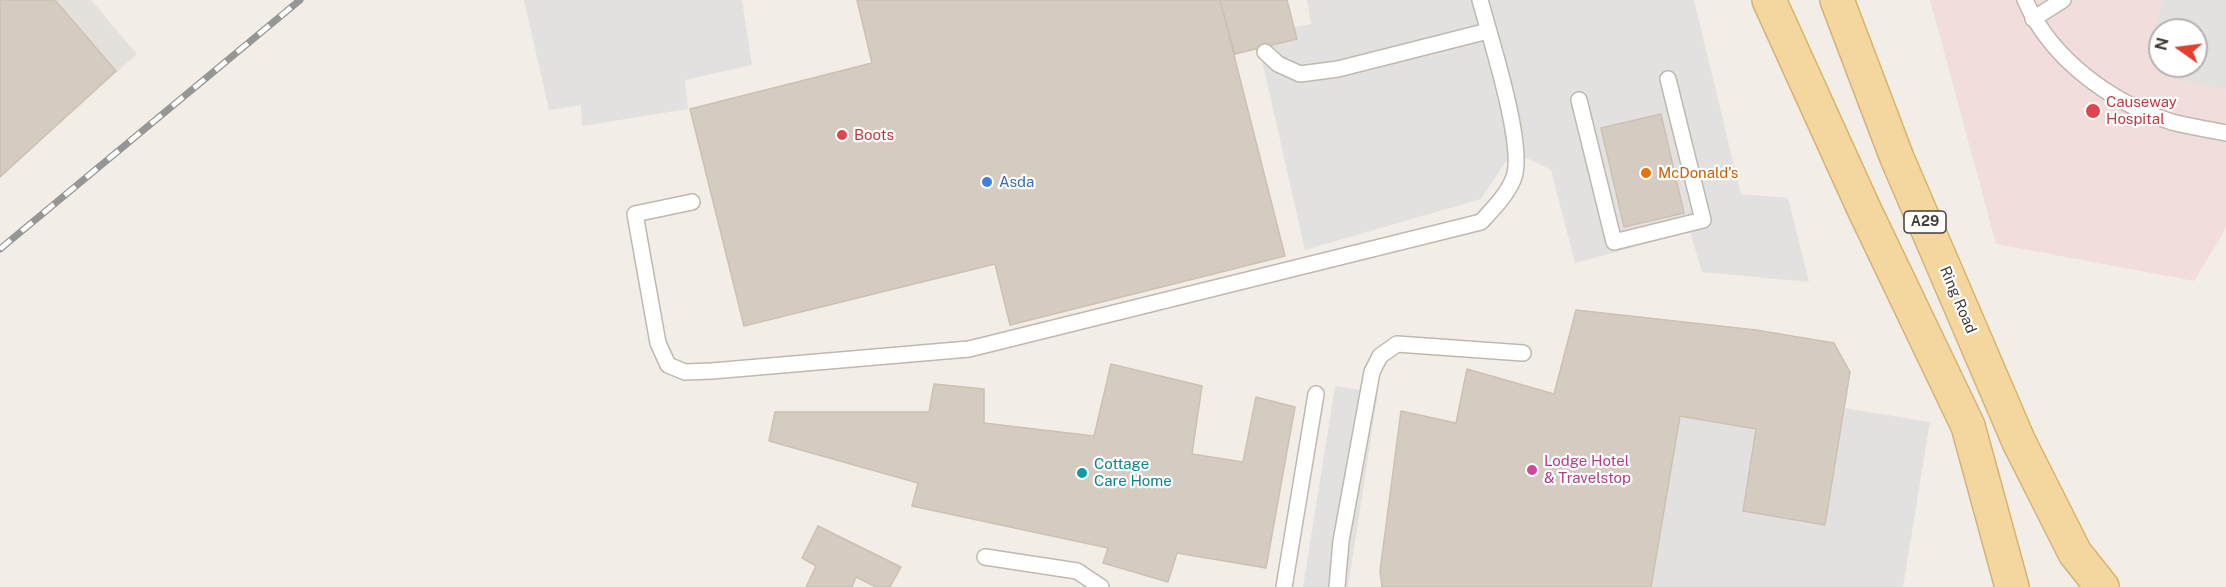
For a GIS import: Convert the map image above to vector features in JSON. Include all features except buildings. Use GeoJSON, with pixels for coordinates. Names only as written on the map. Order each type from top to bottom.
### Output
{"type":"FeatureCollection","features":[{"type":"Feature","properties":{"kind":"main road"},"geometry":{"type":"LineString","coordinates":[[1769,0],[1864,209],[1968,426],[2012,587]]}},
{"type":"Feature","properties":{"kind":"main road","name":"Ring Road"},"geometry":{"type":"LineString","coordinates":[[1837,0],[1897,158],[2019,442],[2075,553],[2102,587]]}},
{"type":"Feature","properties":{"kind":"lane"},"geometry":{"type":"LineString","coordinates":[[692,202],[635,214],[658,343],[668,365],[685,372],[969,349],[1482,222],[1501,200],[1514,179],[1516,166],[1511,118],[1480,0]]}},
{"type":"Feature","properties":{"kind":"lane"},"geometry":{"type":"LineString","coordinates":[[2025,0],[2033,19],[2068,61],[2119,100],[2172,122],[2226,133]]}},
{"type":"Feature","properties":{"kind":"lane"},"geometry":{"type":"LineString","coordinates":[[2033,19],[2063,0]]}},
{"type":"Feature","properties":{"kind":"lane"},"geometry":{"type":"LineString","coordinates":[[1265,52],[1278,64],[1300,74],[1338,69],[1488,31]]}},
{"type":"Feature","properties":{"kind":"lane"},"geometry":{"type":"LineString","coordinates":[[1579,100],[1614,242],[1703,220],[1668,79]]}},
{"type":"Feature","properties":{"kind":"lane"},"geometry":{"type":"LineString","coordinates":[[1337,587],[1341,541],[1372,372],[1380,356],[1397,344],[1523,352]]}},
{"type":"Feature","properties":{"kind":"lane"},"geometry":{"type":"LineString","coordinates":[[1284,587],[1316,394]]}},
{"type":"Feature","properties":{"kind":"lane"},"geometry":{"type":"LineString","coordinates":[[985,557],[1077,571],[1101,587]]}},
{"type":"Feature","properties":{"kind":"shaded area"},"geometry":{"type":"Polygon","coordinates":[[[0,0],[91,0],[137,54],[0,177],[0,0]]]}},
{"type":"Feature","properties":{"kind":"shaded area"},"geometry":{"type":"Polygon","coordinates":[[[524,0],[742,0],[752,65],[685,80],[688,109],[582,126],[581,105],[549,110],[524,0]]]}},
{"type":"Feature","properties":{"kind":"shaded area"},"geometry":{"type":"Polygon","coordinates":[[[1307,0],[1694,0],[1741,194],[1788,198],[1809,282],[1702,272],[1690,232],[1575,263],[1551,170],[1529,159],[1509,157],[1481,199],[1305,250],[1256,34],[1311,24],[1307,0]]]}},
{"type":"Feature","properties":{"kind":"shaded area","name":"Causeway Hospital"},"geometry":{"type":"Polygon","coordinates":[[[1930,0],[2226,0],[2226,228],[2194,281],[1996,244],[1930,0]]]}},
{"type":"Feature","properties":{"kind":"shaded area"},"geometry":{"type":"Polygon","coordinates":[[[2162,0],[2226,0],[2226,90],[2178,80],[2178,78],[2208,78],[2208,18],[2158,18],[2162,0]]]}},
{"type":"Feature","properties":{"kind":"shaded area"},"geometry":{"type":"Polygon","coordinates":[[[1335,386],[1378,393],[1348,587],[1303,587],[1335,386]]]}},
{"type":"Feature","properties":{"kind":"shaded area"},"geometry":{"type":"Polygon","coordinates":[[[1845,408],[1930,422],[1903,587],[1651,587],[1680,416],[1756,429],[1743,511],[1825,525],[1845,408]]]}},
{"type":"Feature","properties":{"kind":"railway"},"geometry":{"type":"LineString","coordinates":[[0,249],[300,0]]}},
{"type":"Feature","properties":{"kind":"place","name":"Causeway Hospital"},"geometry":{"type":"Point","coordinates":[2093,111]}},
{"type":"Feature","properties":{"kind":"place","name":"Boots"},"geometry":{"type":"Point","coordinates":[842,135]}},
{"type":"Feature","properties":{"kind":"place","name":"McDonald's"},"geometry":{"type":"Point","coordinates":[1646,173]}},
{"type":"Feature","properties":{"kind":"place","name":"Asda"},"geometry":{"type":"Point","coordinates":[987,182]}},
{"type":"Feature","properties":{"kind":"place","name":"Lodge Hotel & Travelstop"},"geometry":{"type":"Point","coordinates":[1532,470]}},
{"type":"Feature","properties":{"kind":"place","name":"Cottage Care Home"},"geometry":{"type":"Point","coordinates":[1082,473]}}]}
